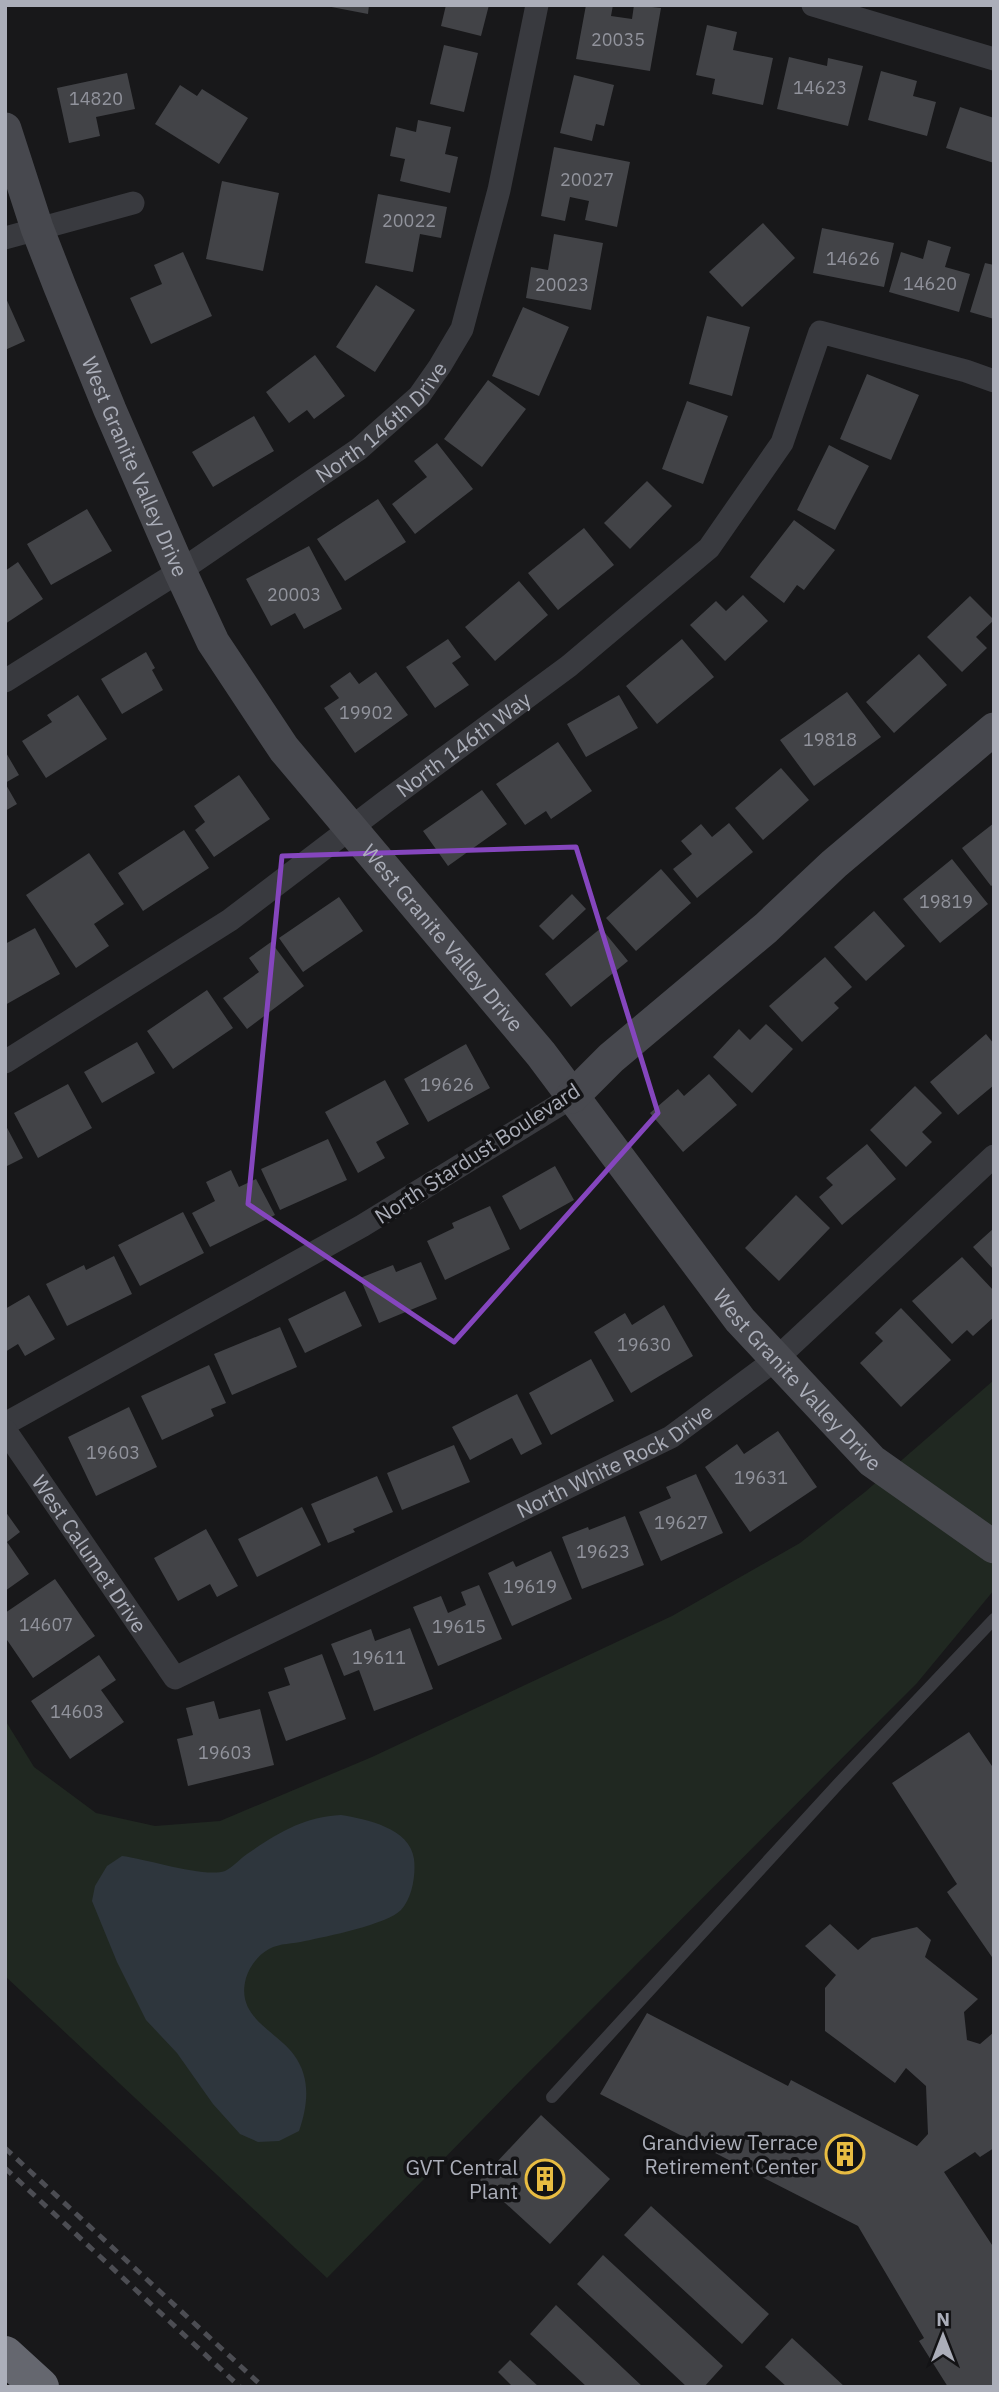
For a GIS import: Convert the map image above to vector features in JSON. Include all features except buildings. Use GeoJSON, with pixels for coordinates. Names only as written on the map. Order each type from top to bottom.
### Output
{"type":"FeatureCollection","features":[{"type":"Feature","properties":{"kind":"highway"},"geometry":{"type":"LineString","coordinates":[[5,2355],[40,2387]]}},
{"type":"Feature","properties":{"kind":"street","name":"North 146th Drive"},"geometry":{"type":"LineString","coordinates":[[5,681],[180,571],[359,449],[419,396],[462,329],[499,190],[537,5]]}},
{"type":"Feature","properties":{"kind":"street"},"geometry":{"type":"LineString","coordinates":[[813,5],[994,59]]}},
{"type":"Feature","properties":{"kind":"street","name":"West Granite Valley Drive"},"geometry":{"type":"LineString","coordinates":[[5,129],[37,228],[110,410],[180,571],[213,642],[284,749],[537,1050],[740,1320],[775,1360],[872,1461],[994,1547]]}},
{"type":"Feature","properties":{"kind":"street"},"geometry":{"type":"LineString","coordinates":[[5,238],[132,203]]}},
{"type":"Feature","properties":{"kind":"street","name":"North 146th Way"},"geometry":{"type":"LineString","coordinates":[[5,1062],[230,920],[569,666],[709,548],[782,443],[820,332],[994,381]]}},
{"type":"Feature","properties":{"kind":"street","name":"North Stardust Boulevard"},"geometry":{"type":"LineString","coordinates":[[5,1424],[362,1226],[572,1097],[611,1058],[766,928],[834,864],[994,729]]}},
{"type":"Feature","properties":{"kind":"street","name":"North White Rock Drive"},"geometry":{"type":"LineString","coordinates":[[175,1678],[671,1437],[775,1360],[994,1156]]}},
{"type":"Feature","properties":{"kind":"street","name":"West Calumet Drive"},"geometry":{"type":"LineString","coordinates":[[5,1430],[175,1678]]}},
{"type":"Feature","properties":{"kind":"lane"},"geometry":{"type":"LineString","coordinates":[[552,2096],[839,1783],[994,1619]]}},
{"type":"Feature","properties":{"kind":"highlighted area"},"geometry":{"type":"Polygon","coordinates":[[[576,847],[658,1113],[454,1342],[248,1204],[282,856],[576,847]]]}},
{"type":"Feature","properties":{"kind":"shaded area"},"geometry":{"type":"Polygon","coordinates":[[[994,1380],[994,1590],[917,1683],[327,2278],[5,1976],[5,1720],[34,1767],[96,1813],[155,1826],[220,1821],[372,1757],[672,1616],[800,1543],[865,1492],[994,1380]]]}},
{"type":"Feature","properties":{"kind":"shaded area"},"geometry":{"type":"Polygon","coordinates":[[[341,1815],[385,1827],[404,1840],[411,1848],[414,1859],[412,1886],[405,1905],[394,1915],[356,1929],[273,1947],[261,1954],[252,1965],[246,1978],[246,2003],[259,2022],[294,2055],[303,2073],[306,2092],[299,2131],[279,2141],[258,2142],[240,2134],[213,2104],[177,2053],[146,2020],[117,1962],[92,1901],[95,1886],[107,1866],[122,1856],[190,1870],[225,1871],[258,1846],[291,1827],[327,1816],[341,1815]]]}},
{"type":"Feature","properties":{"kind":"railway"},"geometry":{"type":"LineString","coordinates":[[5,2148],[263,2387]]}},
{"type":"Feature","properties":{"kind":"railway"},"geometry":{"type":"LineString","coordinates":[[5,2168],[240,2387]]}},
{"type":"Feature","properties":{"kind":"place","name":"Grandview Terrace Retirement Center"},"geometry":{"type":"Point","coordinates":[845,2154]}},
{"type":"Feature","properties":{"kind":"place","name":"GVT Central Plant"},"geometry":{"type":"Point","coordinates":[545,2179]}}]}
